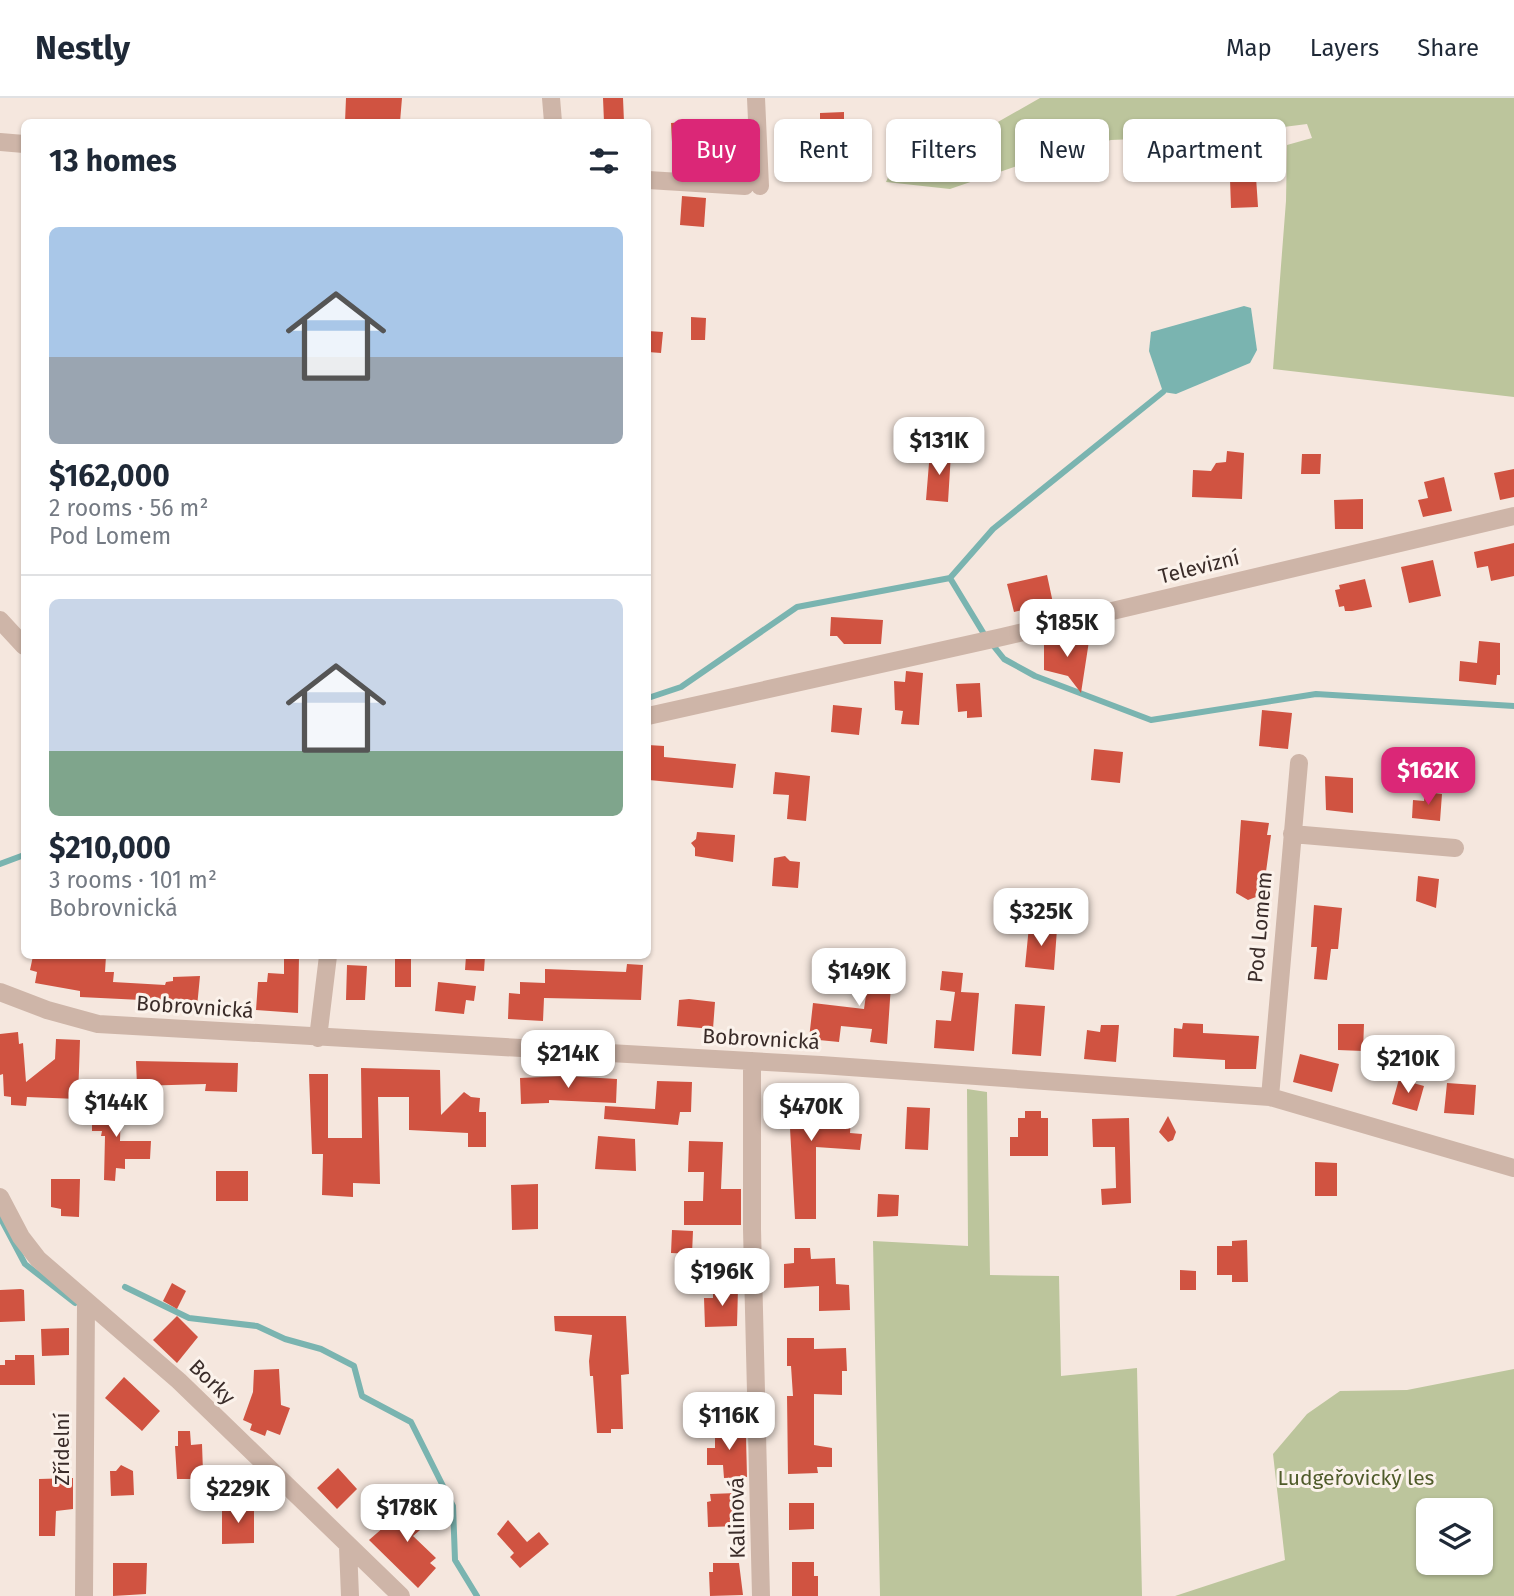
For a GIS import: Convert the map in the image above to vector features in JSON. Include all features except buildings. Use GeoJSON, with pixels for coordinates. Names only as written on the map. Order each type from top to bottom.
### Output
{"type":"FeatureCollection","features":[{"type":"Feature","properties":{"kind":"street"},"geometry":{"type":"LineString","coordinates":[[551,98],[552,119]]}},
{"type":"Feature","properties":{"kind":"street"},"geometry":{"type":"LineString","coordinates":[[651,180],[753,186],[756,98]]}},
{"type":"Feature","properties":{"kind":"street"},"geometry":{"type":"LineString","coordinates":[[0,142],[21,144]]}},
{"type":"Feature","properties":{"kind":"street","name":"Televizní"},"geometry":{"type":"LineString","coordinates":[[651,715],[1002,637],[1514,516]]}},
{"type":"Feature","properties":{"kind":"street"},"geometry":{"type":"LineString","coordinates":[[0,620],[21,643]]}},
{"type":"Feature","properties":{"kind":"street","name":"Pod Lomem"},"geometry":{"type":"LineString","coordinates":[[1270,1097],[1299,762]]}},
{"type":"Feature","properties":{"kind":"street"},"geometry":{"type":"LineString","coordinates":[[1292,834],[1455,848]]}},
{"type":"Feature","properties":{"kind":"street"},"geometry":{"type":"LineString","coordinates":[[318,1038],[328,959]]}},
{"type":"Feature","properties":{"kind":"street","name":"Bobrovnická"},"geometry":{"type":"LineString","coordinates":[[0,992],[47,1010],[98,1024],[752,1061],[1270,1097],[1514,1168]]}},
{"type":"Feature","properties":{"kind":"street","name":"Kalinová"},"geometry":{"type":"LineString","coordinates":[[752,1061],[750,1094],[761,1596]]}},
{"type":"Feature","properties":{"kind":"street","name":"Borky"},"geometry":{"type":"LineString","coordinates":[[0,1197],[20,1237],[38,1259],[178,1381],[401,1596]]}},
{"type":"Feature","properties":{"kind":"street","name":"Zřídelní"},"geometry":{"type":"LineString","coordinates":[[84,1596],[86,1303]]}},
{"type":"Feature","properties":{"kind":"street"},"geometry":{"type":"LineString","coordinates":[[348,1547],[350,1596]]}},
{"type":"Feature","properties":{"kind":"green space"},"geometry":{"type":"Polygon","coordinates":[[[1040,98],[1514,98],[1514,397],[1273,369],[1286,201],[1287,145],[1312,138],[1307,124],[1286,127],[1286,119],[1123,119],[1123,140],[1109,141],[1109,119],[1015,119],[1015,167],[1001,171],[1001,120],[1040,98]]]}},
{"type":"Feature","properties":{"kind":"green space"},"geometry":{"type":"Polygon","coordinates":[[[886,182],[970,182],[950,189],[886,182]]]}},
{"type":"Feature","properties":{"kind":"green space"},"geometry":{"type":"Polygon","coordinates":[[[967,1089],[987,1092],[990,1275],[1059,1276],[1061,1376],[1137,1368],[1142,1596],[880,1596],[873,1241],[968,1246],[967,1089]]]}},
{"type":"Feature","properties":{"kind":"green space","name":"Ludgeřovický les"},"geometry":{"type":"Polygon","coordinates":[[[1514,1369],[1514,1596],[1175,1596],[1285,1560],[1273,1454],[1307,1414],[1340,1391],[1407,1390],[1514,1369]]]}},
{"type":"Feature","properties":{"kind":"water"},"geometry":{"type":"Polygon","coordinates":[[[1244,306],[1251,308],[1257,350],[1250,363],[1176,394],[1163,392],[1149,351],[1151,332],[1244,306]]]}},
{"type":"Feature","properties":{"kind":"waterway"},"geometry":{"type":"LineString","coordinates":[[950,578],[993,529],[1163,392]]}},
{"type":"Feature","properties":{"kind":"waterway"},"geometry":{"type":"LineString","coordinates":[[651,697],[681,687],[797,607],[950,578],[984,634],[1004,659],[1035,676],[1151,720],[1316,694],[1514,706]]}},
{"type":"Feature","properties":{"kind":"waterway"},"geometry":{"type":"LineString","coordinates":[[0,864],[21,856]]}},
{"type":"Feature","properties":{"kind":"waterway"},"geometry":{"type":"LineString","coordinates":[[0,1217],[25,1264],[75,1303]]}},
{"type":"Feature","properties":{"kind":"waterway"},"geometry":{"type":"LineString","coordinates":[[125,1287],[189,1318],[257,1326],[285,1339],[321,1349],[354,1366],[362,1396],[411,1422],[453,1506],[455,1560],[477,1596]]}}]}
